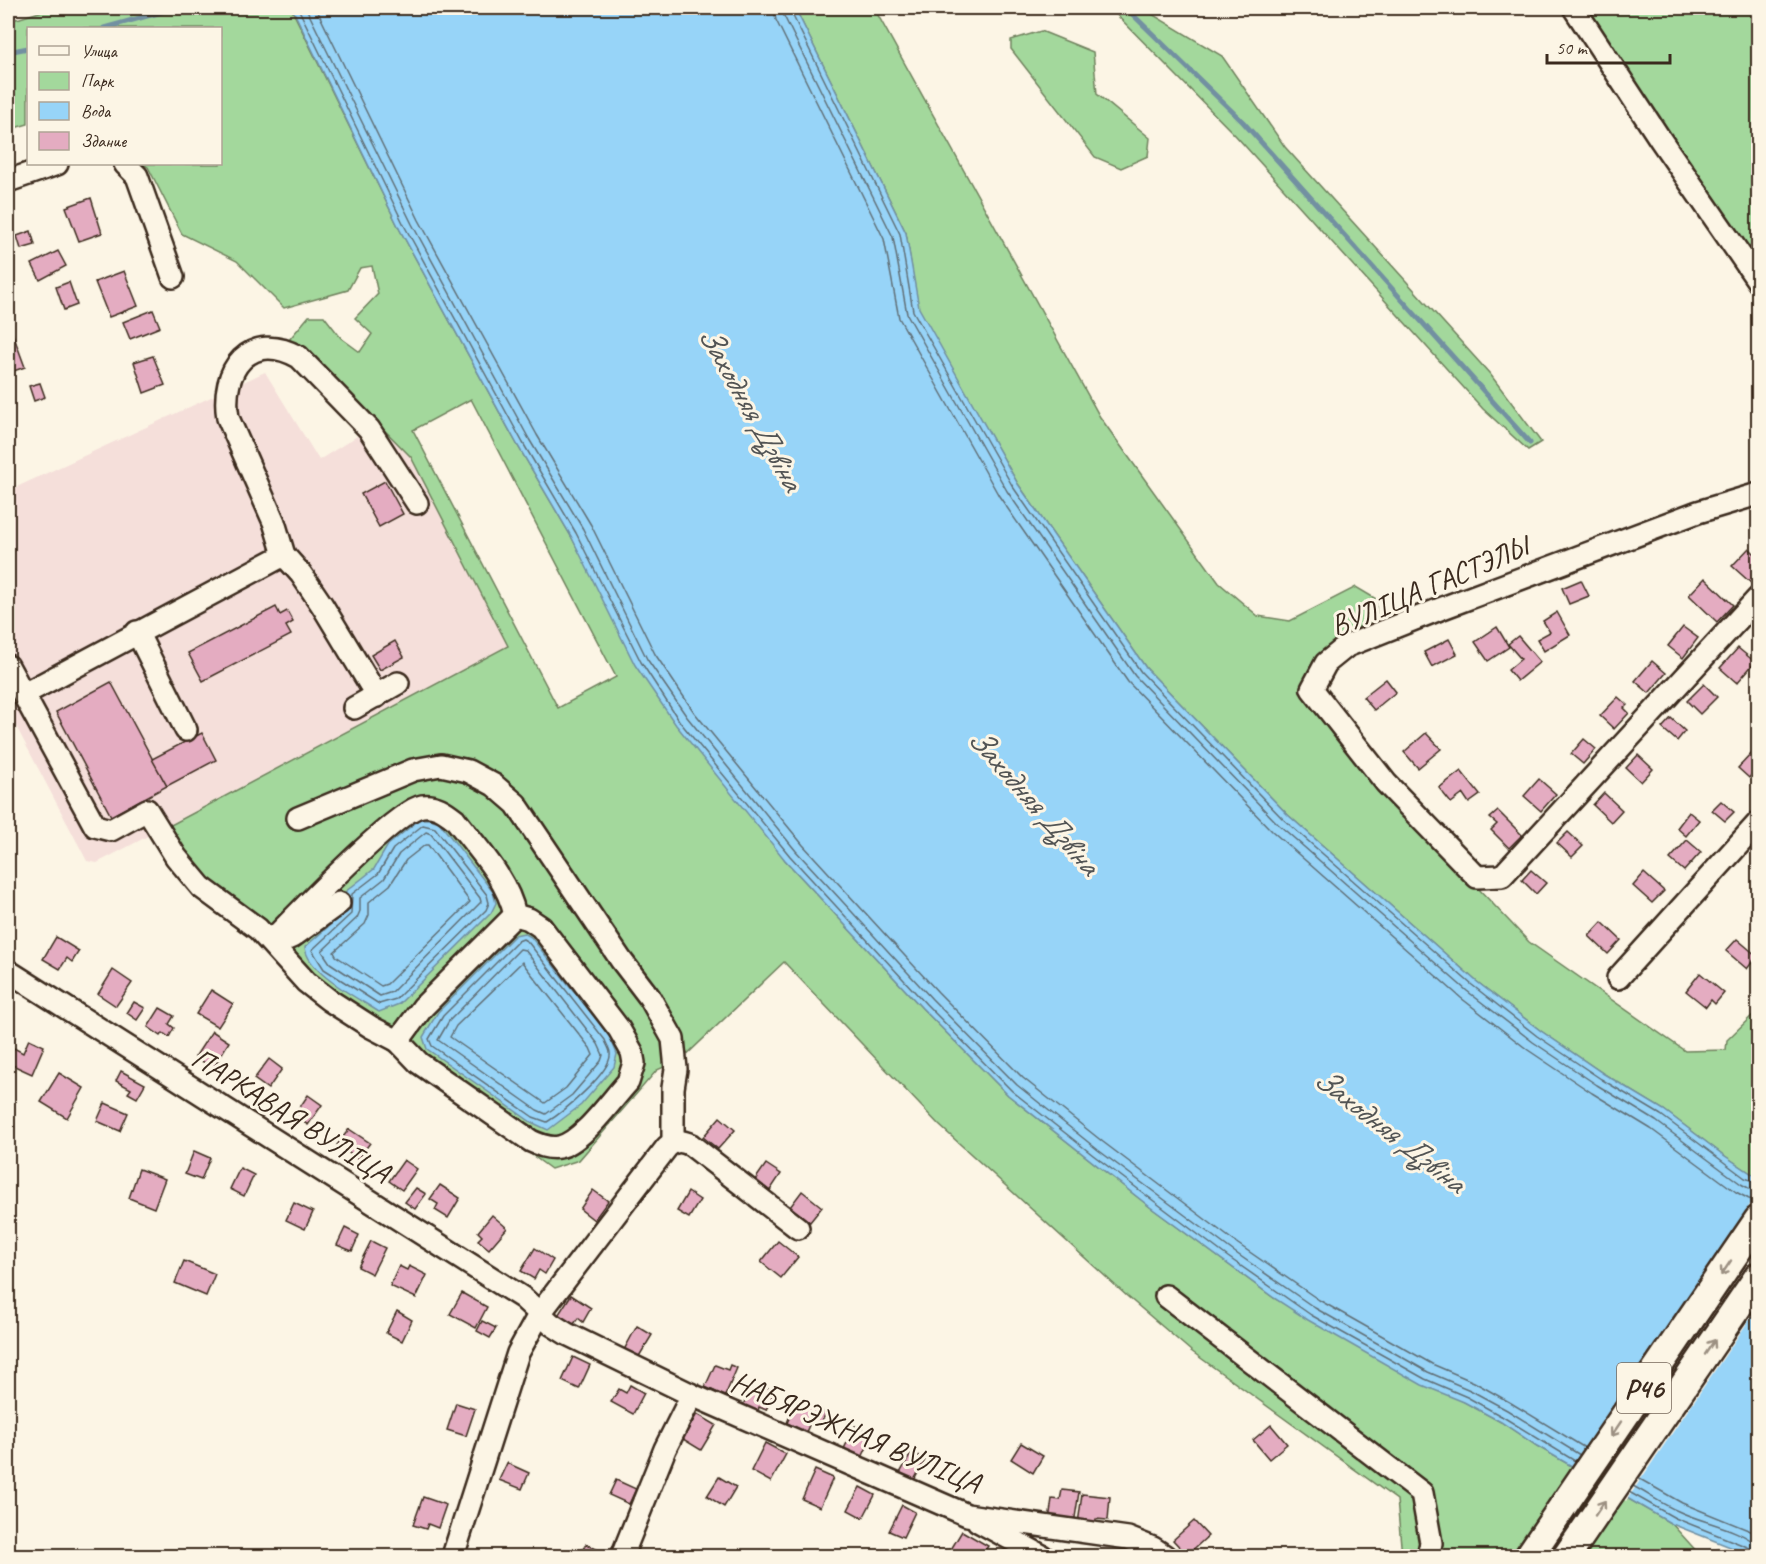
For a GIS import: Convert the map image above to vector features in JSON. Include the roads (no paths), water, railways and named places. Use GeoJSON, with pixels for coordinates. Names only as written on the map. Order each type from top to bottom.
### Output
{"type":"FeatureCollection","features":[{"type":"Feature","properties":{"kind":"main road","name":"Р46"},"geometry":{"type":"LineString","coordinates":[[1529,1557],[1758,1220]]}},
{"type":"Feature","properties":{"kind":"main road","name":"Р46"},"geometry":{"type":"LineString","coordinates":[[1567,1557],[1758,1278]]}},
{"type":"Feature","properties":{"kind":"street"},"geometry":{"type":"LineString","coordinates":[[1574,8],[1660,139],[1758,281]]}},
{"type":"Feature","properties":{"kind":"street"},"geometry":{"type":"LineString","coordinates":[[8,181],[54,165]]}},
{"type":"Feature","properties":{"kind":"street"},"geometry":{"type":"LineString","coordinates":[[126,165],[137,176],[173,277]]}},
{"type":"Feature","properties":{"kind":"street"},"geometry":{"type":"LineString","coordinates":[[377,696],[322,605],[301,574],[284,555],[274,522],[228,418],[225,402],[231,375],[240,361],[255,350],[270,346],[286,349],[299,357],[369,429],[417,503]]}},
{"type":"Feature","properties":{"kind":"street","name":"ВУЛІЦА ГАСТЭЛЫ"},"geometry":{"type":"LineString","coordinates":[[1758,494],[1698,512],[1347,646],[1326,663],[1312,689],[1386,783],[1477,877],[1502,876],[1758,598]]}},
{"type":"Feature","properties":{"kind":"street"},"geometry":{"type":"LineString","coordinates":[[24,694],[284,555]]}},
{"type":"Feature","properties":{"kind":"street"},"geometry":{"type":"LineString","coordinates":[[137,632],[186,730]]}},
{"type":"Feature","properties":{"kind":"street"},"geometry":{"type":"LineString","coordinates":[[8,666],[95,826],[111,830],[147,810],[176,857],[201,887],[258,929],[306,982],[371,1028],[398,1041],[419,1063],[531,1141],[544,1147],[559,1147],[571,1143],[581,1134],[628,1082],[634,1063],[632,1052],[619,1029],[541,927],[529,919],[515,915]]}},
{"type":"Feature","properties":{"kind":"street"},"geometry":{"type":"LineString","coordinates":[[354,708],[398,683]]}},
{"type":"Feature","properties":{"kind":"street"},"geometry":{"type":"LineString","coordinates":[[298,818],[413,770],[441,765],[468,771],[494,785],[516,804],[621,960],[650,998],[673,1039],[676,1069],[673,1088],[674,1142]]}},
{"type":"Feature","properties":{"kind":"street"},"geometry":{"type":"LineString","coordinates":[[271,941],[375,840],[408,812],[420,806],[432,806],[445,811],[455,819],[502,881],[512,901],[515,915]]}},
{"type":"Feature","properties":{"kind":"street"},"geometry":{"type":"LineString","coordinates":[[1618,978],[1758,823]]}},
{"type":"Feature","properties":{"kind":"street"},"geometry":{"type":"LineString","coordinates":[[271,941],[282,942],[292,937],[339,903]]}},
{"type":"Feature","properties":{"kind":"street"},"geometry":{"type":"LineString","coordinates":[[398,1041],[423,1007],[515,915]]}},
{"type":"Feature","properties":{"kind":"street","name":"ПАРКАВАЯ ВУЛІЦА"},"geometry":{"type":"LineString","coordinates":[[8,971],[523,1298],[540,1313]]}},
{"type":"Feature","properties":{"kind":"street"},"geometry":{"type":"LineString","coordinates":[[453,1557],[518,1353],[540,1313],[667,1148],[674,1142],[682,1141],[691,1145],[798,1228]]}},
{"type":"Feature","properties":{"kind":"street"},"geometry":{"type":"LineString","coordinates":[[1166,1296],[1422,1493],[1431,1543],[1428,1557]]}},
{"type":"Feature","properties":{"kind":"street","name":"НАБЯРЭЖНАЯ ВУЛІЦА"},"geometry":{"type":"LineString","coordinates":[[540,1313],[551,1324],[567,1334],[692,1395],[967,1515],[1128,1538],[1153,1548],[1165,1557]]}},
{"type":"Feature","properties":{"kind":"street"},"geometry":{"type":"LineString","coordinates":[[622,1557],[665,1449],[692,1395]]}},
{"type":"Feature","properties":{"kind":"street"},"geometry":{"type":"LineString","coordinates":[[967,1515],[1042,1557]]}},
{"type":"Feature","properties":{"kind":"water","name":"Заходняя Дзвіна"},"geometry":{"type":"Polygon","coordinates":[[[292,8],[795,8],[906,233],[919,308],[1018,484],[1146,668],[1288,815],[1476,981],[1541,1031],[1604,1074],[1664,1110],[1758,1178],[1758,1556],[1672,1524],[1537,1446],[1501,1422],[1464,1402],[1422,1385],[1274,1298],[1150,1207],[1008,1095],[922,1008],[785,860],[676,725],[635,665],[571,536],[518,446],[400,230],[292,8]]]}},
{"type":"Feature","properties":{"kind":"water"},"geometry":{"type":"Polygon","coordinates":[[[420,819],[439,822],[493,892],[496,903],[491,913],[399,1004],[379,1012],[324,975],[314,966],[305,947],[346,911],[345,892],[374,869],[388,845],[420,819]]]}},
{"type":"Feature","properties":{"kind":"water"},"geometry":{"type":"Polygon","coordinates":[[[524,933],[531,937],[610,1037],[617,1054],[614,1067],[581,1105],[548,1130],[531,1122],[427,1049],[423,1037],[438,1012],[515,935],[524,933]]]}},
{"type":"Feature","properties":{"kind":"waterway"},"geometry":{"type":"LineString","coordinates":[[108,27],[176,8]]}},
{"type":"Feature","properties":{"kind":"waterway"},"geometry":{"type":"LineString","coordinates":[[1126,8],[1243,122],[1530,443]]}},
{"type":"Feature","properties":{"kind":"waterway"},"geometry":{"type":"LineString","coordinates":[[8,52],[27,48]]}}]}
